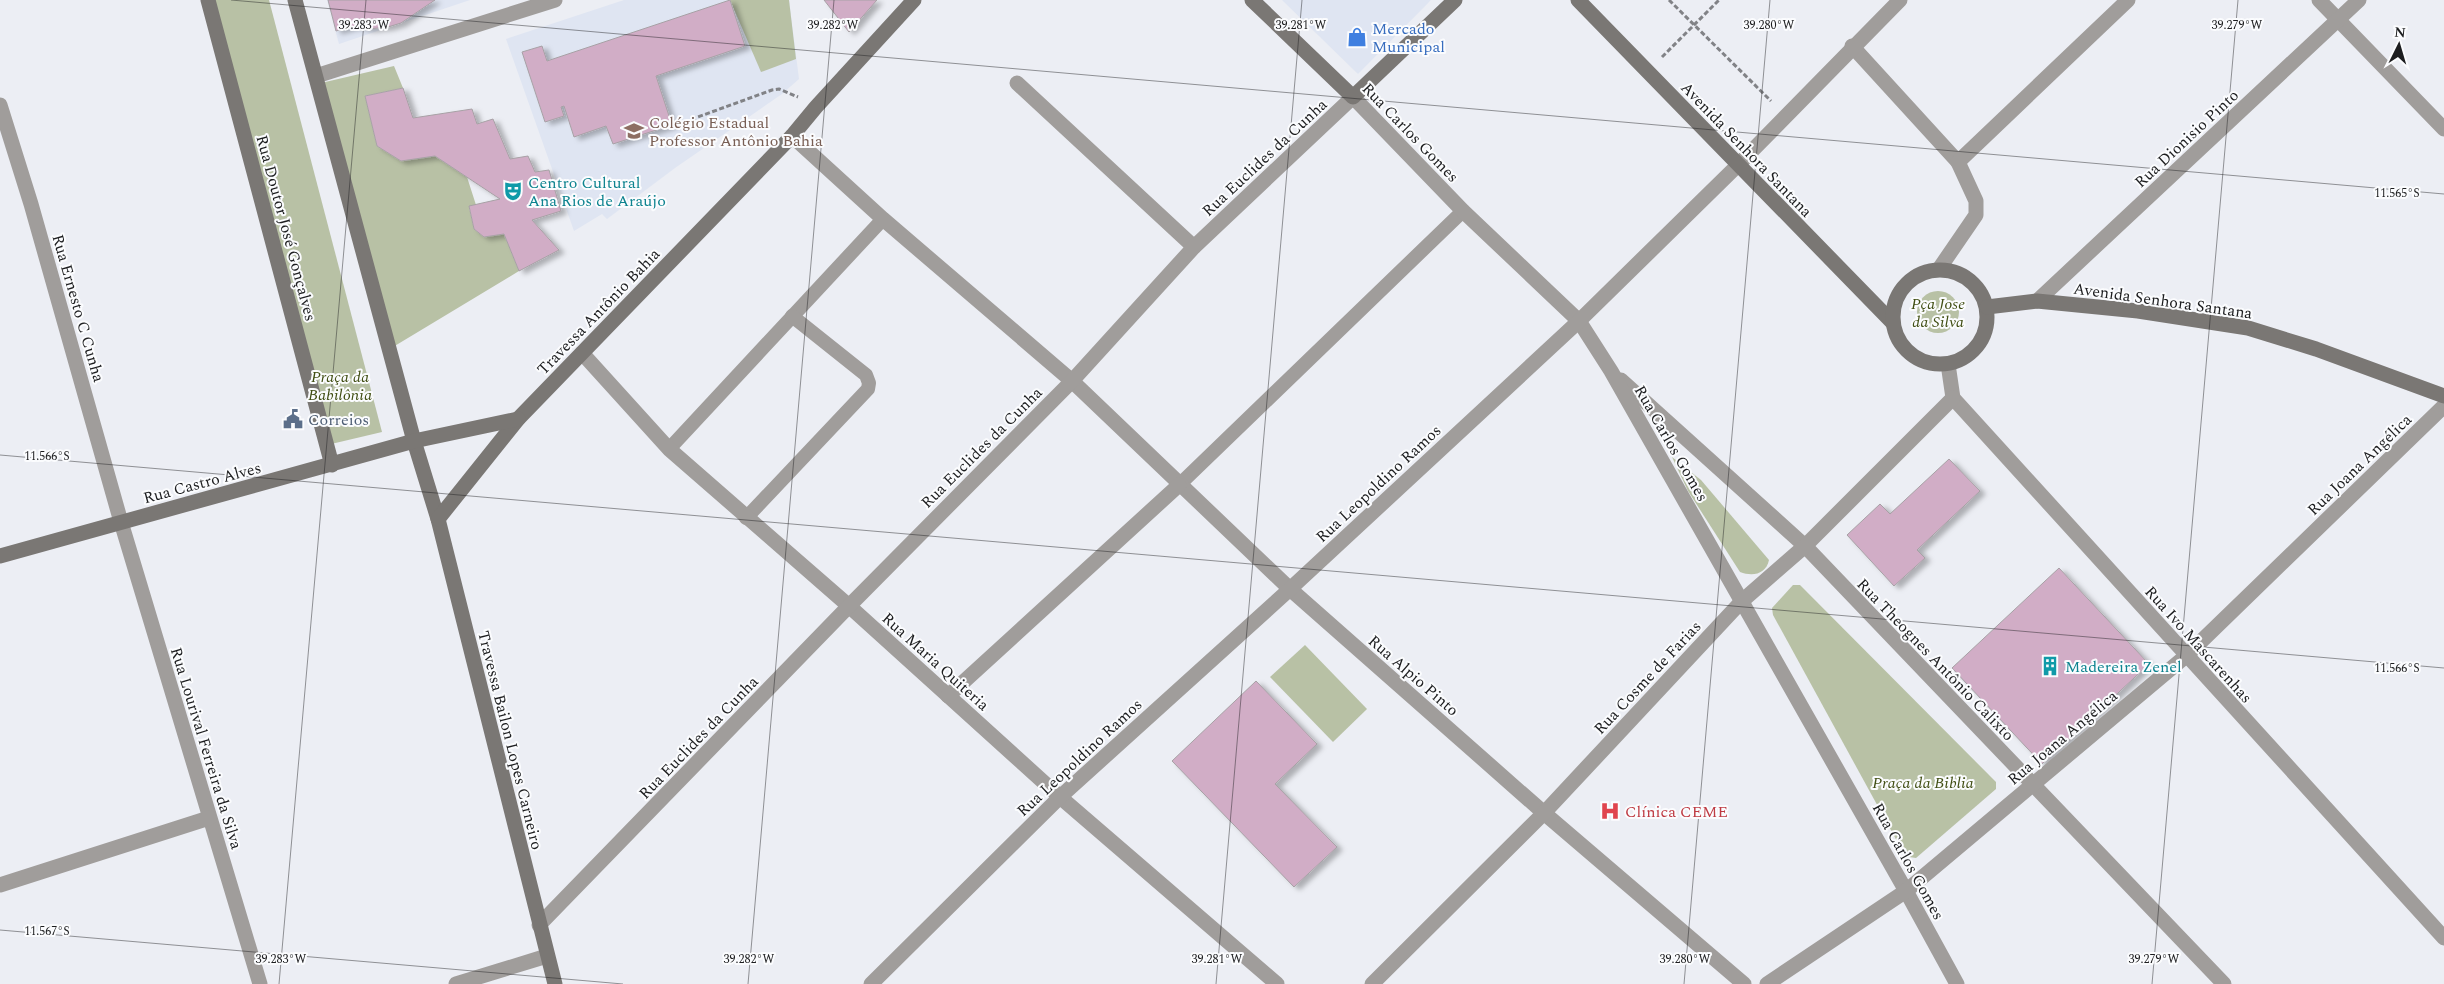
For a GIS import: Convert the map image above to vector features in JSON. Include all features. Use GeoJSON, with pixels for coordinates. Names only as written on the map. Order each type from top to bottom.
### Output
{"type":"FeatureCollection","features":[{"type":"Feature","properties":{"kind":"street","name":"Rua Doutor José Gonçalves"},"geometry":{"type":"LineString","coordinates":[[208,0],[332,465]]}},
{"type":"Feature","properties":{"kind":"street"},"geometry":{"type":"LineString","coordinates":[[295,0],[414,442]]}},
{"type":"Feature","properties":{"kind":"street"},"geometry":{"type":"LineString","coordinates":[[316,76],[555,0]]}},
{"type":"Feature","properties":{"kind":"street","name":"Travessa Antônio Bahia"},"geometry":{"type":"LineString","coordinates":[[438,519],[518,419],[792,136],[914,0]]}},
{"type":"Feature","properties":{"kind":"street","name":"Rua Carlos Gomes"},"geometry":{"type":"LineString","coordinates":[[1252,0],[1354,97],[1463,211],[1579,321],[1611,371],[1742,601],[1906,891],[1956,984]]}},
{"type":"Feature","properties":{"kind":"street","name":"Rua Euclides da Cunha"},"geometry":{"type":"LineString","coordinates":[[539,925],[849,606],[1072,381],[1194,247],[1455,0]]}},
{"type":"Feature","properties":{"kind":"street","name":"Avenida Senhora Santana"},"geometry":{"type":"LineString","coordinates":[[1578,0],[1892,322],[1897,337],[1905,350],[1918,359],[1932,364],[1948,364]]}},
{"type":"Feature","properties":{"kind":"street","name":"Rua Leopoldino Ramos"},"geometry":{"type":"LineString","coordinates":[[871,984],[1060,797],[1290,589],[1579,321],[1738,166],[1852,46],[1900,0]]}},
{"type":"Feature","properties":{"kind":"street"},"geometry":{"type":"LineString","coordinates":[[1958,162],[2128,0]]}},
{"type":"Feature","properties":{"kind":"street"},"geometry":{"type":"LineString","coordinates":[[2319,0],[2444,129]]}},
{"type":"Feature","properties":{"kind":"street","name":"Rua Dionisio Pinto"},"geometry":{"type":"LineString","coordinates":[[2037,301],[2359,0]]}},
{"type":"Feature","properties":{"kind":"street"},"geometry":{"type":"LineString","coordinates":[[1852,46],[1958,162],[1976,201],[1976,215],[1939,269]]}},
{"type":"Feature","properties":{"kind":"street"},"geometry":{"type":"LineString","coordinates":[[1017,83],[1194,247]]}},
{"type":"Feature","properties":{"kind":"street","name":"Rua Ernesto C Cunha"},"geometry":{"type":"LineString","coordinates":[[0,104],[31,204],[121,522]]}},
{"type":"Feature","properties":{"kind":"street"},"geometry":{"type":"LineString","coordinates":[[792,136],[884,219],[1072,381]]}},
{"type":"Feature","properties":{"kind":"street"},"geometry":{"type":"LineString","coordinates":[[1892,322],[1893,307],[1904,286],[1923,272],[1939,269],[1964,276],[1982,295],[1987,307],[1987,322],[1983,337],[1975,350],[1962,359],[1948,364],[1953,398]]}},
{"type":"Feature","properties":{"kind":"street","name":"Avenida Senhora Santana"},"geometry":{"type":"LineString","coordinates":[[1987,307],[2037,301],[2138,311],[2248,328],[2316,349],[2444,396]]}},
{"type":"Feature","properties":{"kind":"street","name":"Rua Maria Quiteria"},"geometry":{"type":"LineString","coordinates":[[582,353],[669,449],[849,606],[1060,797],[1277,984]]}},
{"type":"Feature","properties":{"kind":"street","name":"Rua Theognes Antônio Calixto"},"geometry":{"type":"LineString","coordinates":[[1611,371],[1805,546],[2224,984]]}},
{"type":"Feature","properties":{"kind":"street","name":"Rua Alpio Pinto"},"geometry":{"type":"LineString","coordinates":[[1072,381],[1290,589],[1544,813],[1744,984]]}},
{"type":"Feature","properties":{"kind":"street","name":"Rua Cosme de Farias"},"geometry":{"type":"LineString","coordinates":[[1372,984],[1544,813],[1742,601],[1805,546],[1953,398]]}},
{"type":"Feature","properties":{"kind":"street","name":"Rua Ivo Mascarenhas"},"geometry":{"type":"LineString","coordinates":[[1953,398],[2186,656],[2441,928]]}},
{"type":"Feature","properties":{"kind":"street","name":"Rua Joana Angélica"},"geometry":{"type":"LineString","coordinates":[[1766,984],[1906,891],[2186,656],[2444,406]]}},
{"type":"Feature","properties":{"kind":"street","name":"Rua Castro Alves"},"geometry":{"type":"LineString","coordinates":[[0,556],[414,442],[518,419]]}},
{"type":"Feature","properties":{"kind":"street","name":"Travessa Bailon Lopes Carneiro"},"geometry":{"type":"LineString","coordinates":[[414,442],[438,519],[555,984]]}},
{"type":"Feature","properties":{"kind":"street"},"geometry":{"type":"LineString","coordinates":[[948,696],[1179,485]]}},
{"type":"Feature","properties":{"kind":"street","name":"Rua Lourival Ferreira da Silva"},"geometry":{"type":"LineString","coordinates":[[121,522],[260,984]]}},
{"type":"Feature","properties":{"kind":"street"},"geometry":{"type":"LineString","coordinates":[[0,885],[209,818]]}},
{"type":"Feature","properties":{"kind":"street"},"geometry":{"type":"LineString","coordinates":[[456,984],[547,956]]}},
{"type":"Feature","properties":{"kind":"lane"},"geometry":{"type":"LineString","coordinates":[[1179,485],[1463,211]]}},
{"type":"Feature","properties":{"kind":"lane"},"geometry":{"type":"LineString","coordinates":[[669,449],[884,219]]}},
{"type":"Feature","properties":{"kind":"lane"},"geometry":{"type":"LineString","coordinates":[[746,518],[868,389],[869,382],[866,375],[792,316]]}},
{"type":"Feature","properties":{"kind":"path"},"geometry":{"type":"LineString","coordinates":[[1669,0],[1786,116]]}},
{"type":"Feature","properties":{"kind":"path"},"geometry":{"type":"LineString","coordinates":[[1648,72],[1719,0]]}},
{"type":"Feature","properties":{"kind":"path"},"geometry":{"type":"LineString","coordinates":[[684,122],[779,89],[816,107]]}},
{"type":"Feature","properties":{"kind":"shaded area"},"geometry":{"type":"Polygon","coordinates":[[[327,0],[470,0],[339,44],[327,0]]]}},
{"type":"Feature","properties":{"kind":"shaded area","name":"Colégio Estadual Professor Antônio Bahia"},"geometry":{"type":"Polygon","coordinates":[[[624,0],[789,0],[799,79],[782,94],[675,168],[607,219],[602,214],[574,231],[506,39],[624,0]]]}},
{"type":"Feature","properties":{"kind":"shaded area","name":"Mercado Municipal"},"geometry":{"type":"Polygon","coordinates":[[[1282,0],[1431,0],[1358,74],[1282,0]]]}},
{"type":"Feature","properties":{"kind":"green space","name":"Praça da Babilônia"},"geometry":{"type":"Polygon","coordinates":[[[214,0],[269,0],[382,432],[327,445],[214,0]]]}},
{"type":"Feature","properties":{"kind":"green space"},"geometry":{"type":"Polygon","coordinates":[[[730,0],[789,0],[796,59],[761,72],[730,0]]]}},
{"type":"Feature","properties":{"kind":"green space"},"geometry":{"type":"Polygon","coordinates":[[[394,66],[403,88],[365,96],[377,146],[401,161],[435,156],[467,177],[476,205],[469,207],[474,229],[484,237],[504,234],[519,271],[393,347],[321,83],[394,66]]]}},
{"type":"Feature","properties":{"kind":"green space","name":"Pça Jose da Silva"},"geometry":{"type":"Polygon","coordinates":[[[1942,291],[1950,294],[1956,300],[1959,312],[1956,324],[1950,330],[1934,333],[1926,330],[1920,324],[1917,308],[1920,300],[1926,294],[1942,291]]]}},
{"type":"Feature","properties":{"kind":"green space"},"geometry":{"type":"Polygon","coordinates":[[[1672,457],[1701,480],[1769,560],[1762,571],[1754,574],[1740,572],[1688,491],[1672,457]]]}},
{"type":"Feature","properties":{"kind":"green space","name":"Praça da Biblia"},"geometry":{"type":"Polygon","coordinates":[[[1793,585],[1800,585],[1996,782],[1996,789],[1916,858],[1909,857],[1898,843],[1773,615],[1772,608],[1793,585]]]}},
{"type":"Feature","properties":{"kind":"green space"},"geometry":{"type":"Polygon","coordinates":[[[1305,645],[1367,709],[1333,742],[1270,677],[1305,645]]]}},
{"type":"Feature","properties":{"kind":"building"},"geometry":{"type":"Polygon","coordinates":[[[328,0],[435,0],[401,23],[388,27],[368,29],[355,26],[336,31],[328,0]]]}},
{"type":"Feature","properties":{"kind":"building"},"geometry":{"type":"Polygon","coordinates":[[[730,0],[745,46],[656,76],[672,125],[613,144],[606,126],[574,137],[564,106],[561,107],[564,116],[545,122],[522,52],[542,46],[547,61],[730,0]]]}},
{"type":"Feature","properties":{"kind":"building"},"geometry":{"type":"Polygon","coordinates":[[[824,0],[877,0],[849,32],[824,0]]]}},
{"type":"Feature","properties":{"kind":"building","name":"Centro Cultural Ana Rios de Araújo"},"geometry":{"type":"Polygon","coordinates":[[[403,88],[413,118],[472,109],[477,124],[493,119],[510,159],[528,156],[535,172],[549,170],[561,211],[532,220],[559,250],[519,271],[504,234],[484,237],[474,229],[469,206],[500,199],[435,156],[401,161],[377,146],[365,96],[403,88]]]}},
{"type":"Feature","properties":{"kind":"building"},"geometry":{"type":"Polygon","coordinates":[[[1949,459],[1980,491],[1917,550],[1925,558],[1894,586],[1847,535],[1880,504],[1890,514],[1949,459]]]}},
{"type":"Feature","properties":{"kind":"building","name":"Madereira Zenel"},"geometry":{"type":"Polygon","coordinates":[[[2059,568],[2149,664],[2042,764],[1952,668],[2059,568]]]}},
{"type":"Feature","properties":{"kind":"building"},"geometry":{"type":"Polygon","coordinates":[[[1256,681],[1317,744],[1275,784],[1337,847],[1294,887],[1172,761],[1256,681]]]}},
{"type":"Feature","properties":{"kind":"place","name":"Mercado Municipal"},"geometry":{"type":"Point","coordinates":[1357,37]}},
{"type":"Feature","properties":{"kind":"place","name":"Colégio Estadual Professor Antônio Bahia"},"geometry":{"type":"Point","coordinates":[634,131]}},
{"type":"Feature","properties":{"kind":"place","name":"Centro Cultural Ana Rios de Araújo"},"geometry":{"type":"Point","coordinates":[513,191]}},
{"type":"Feature","properties":{"kind":"place","name":"Correios"},"geometry":{"type":"Point","coordinates":[293,419]}},
{"type":"Feature","properties":{"kind":"place","name":"Madereira Zenel"},"geometry":{"type":"Point","coordinates":[2050,666]}},
{"type":"Feature","properties":{"kind":"place","name":"Clínica CEME"},"geometry":{"type":"Point","coordinates":[1610,811]}}]}
